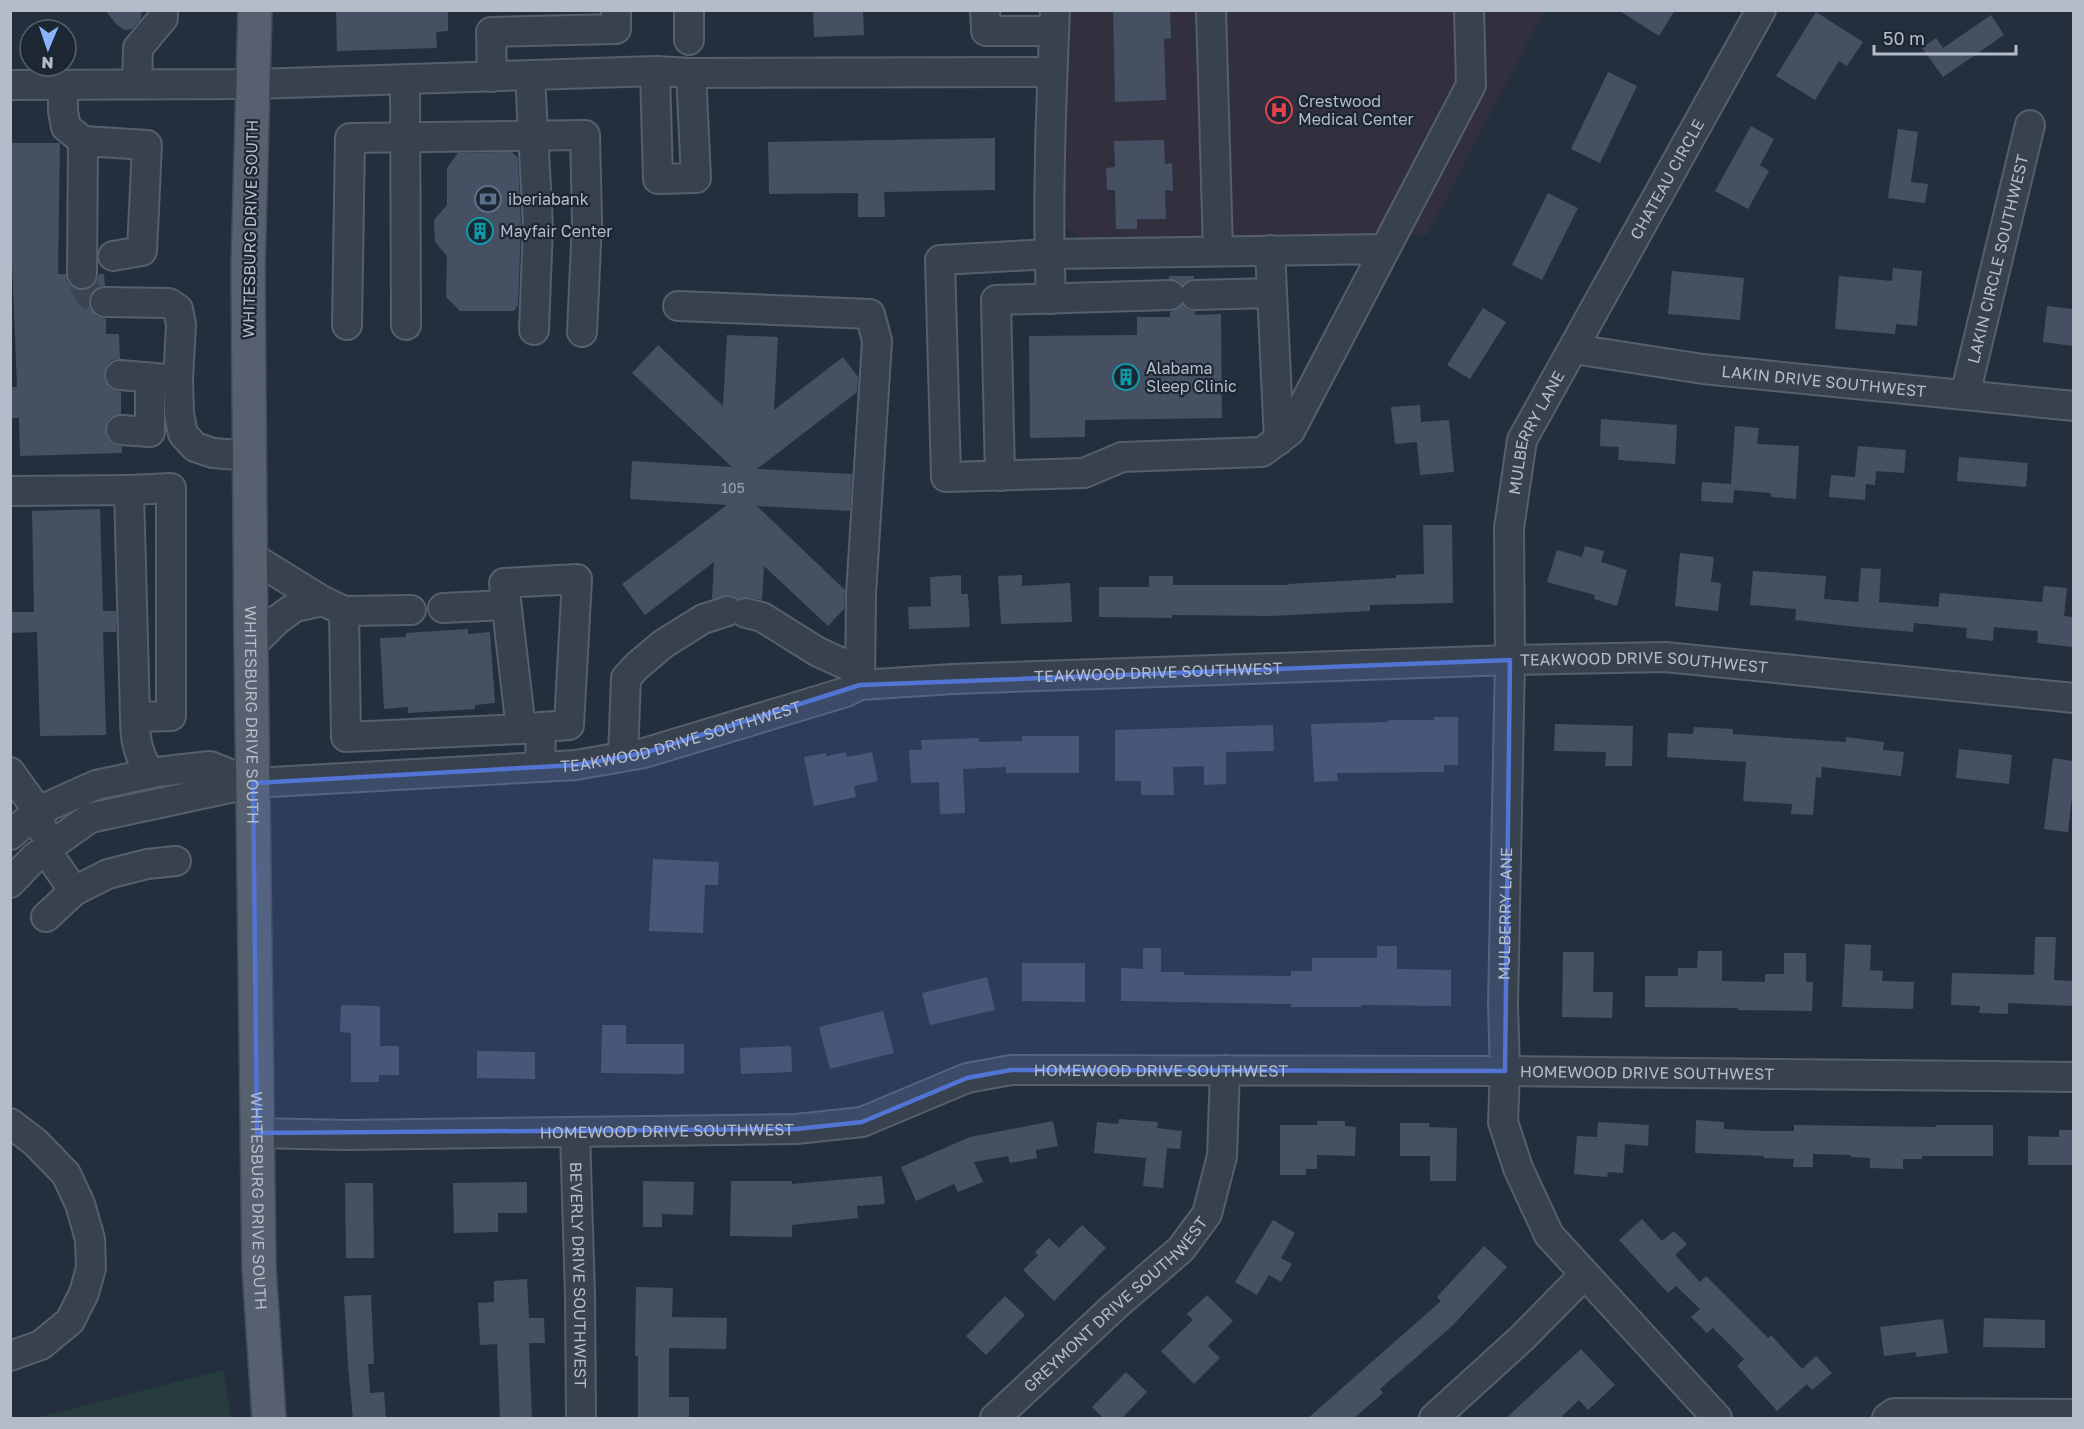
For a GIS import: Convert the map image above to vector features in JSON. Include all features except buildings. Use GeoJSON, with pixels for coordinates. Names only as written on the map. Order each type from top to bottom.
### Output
{"type":"FeatureCollection","features":[{"type":"Feature","properties":{"kind":"main road","name":"WHITESBURG DRIVE SOUTH"},"geometry":{"type":"LineString","coordinates":[[255,11],[248,268],[249,456],[259,1268],[268,1419]]}},
{"type":"Feature","properties":{"kind":"street"},"geometry":{"type":"LineString","coordinates":[[137,84],[138,48],[163,18],[163,10]]}},
{"type":"Feature","properties":{"kind":"street"},"geometry":{"type":"LineString","coordinates":[[492,77],[490,21],[616,29],[616,10]]}},
{"type":"Feature","properties":{"kind":"street"},"geometry":{"type":"LineString","coordinates":[[689,10],[689,40]]}},
{"type":"Feature","properties":{"kind":"street"},"geometry":{"type":"LineString","coordinates":[[985,10],[986,31],[1055,21],[1052,72],[1051,299]]}},
{"type":"Feature","properties":{"kind":"street"},"geometry":{"type":"LineString","coordinates":[[1211,10],[1218,251]]}},
{"type":"Feature","properties":{"kind":"street"},"geometry":{"type":"LineString","coordinates":[[1384,249],[1050,254],[940,260],[946,477],[1084,473],[1122,457],[1262,452],[1290,431],[1471,85],[1469,10]]}},
{"type":"Feature","properties":{"kind":"street","name":"CHATEAU CIRCLE"},"geometry":{"type":"LineString","coordinates":[[1574,349],[1761,10]]}},
{"type":"Feature","properties":{"kind":"street"},"geometry":{"type":"LineString","coordinates":[[10,85],[252,84],[655,71],[692,73],[1052,72]]}},
{"type":"Feature","properties":{"kind":"street"},"geometry":{"type":"LineString","coordinates":[[655,71],[658,178],[696,178],[692,73]]}},
{"type":"Feature","properties":{"kind":"street"},"geometry":{"type":"LineString","coordinates":[[530,76],[538,226],[534,330]]}},
{"type":"Feature","properties":{"kind":"street"},"geometry":{"type":"LineString","coordinates":[[405,80],[406,325]]}},
{"type":"Feature","properties":{"kind":"street"},"geometry":{"type":"LineString","coordinates":[[63,85],[63,111],[66,127],[83,141],[147,145],[142,251],[82,264],[83,141]]}},
{"type":"Feature","properties":{"kind":"street","name":"LAKIN CIRCLE SOUTHWEST"},"geometry":{"type":"LineString","coordinates":[[1965,395],[2030,125]]}},
{"type":"Feature","properties":{"kind":"street"},"geometry":{"type":"LineString","coordinates":[[347,324],[350,138],[585,135],[587,223],[582,332]]}},
{"type":"Feature","properties":{"kind":"street"},"geometry":{"type":"LineString","coordinates":[[1270,250],[1279,440]]}},
{"type":"Feature","properties":{"kind":"street"},"geometry":{"type":"LineString","coordinates":[[113,256],[110,302],[169,303],[178,309],[182,325],[178,380],[179,413],[183,434],[195,447],[213,453],[249,456]]}},
{"type":"Feature","properties":{"kind":"street"},"geometry":{"type":"LineString","coordinates":[[995,257],[1000,476]]}},
{"type":"Feature","properties":{"kind":"street"},"geometry":{"type":"LineString","coordinates":[[996,300],[1272,292]]}},
{"type":"Feature","properties":{"kind":"street"},"geometry":{"type":"LineString","coordinates":[[678,306],[870,314],[877,341],[861,594],[860,678]]}},
{"type":"Feature","properties":{"kind":"street","name":"LAKIN DRIVE SOUTHWEST"},"geometry":{"type":"LineString","coordinates":[[1574,349],[1703,369],[2073,406]]}},
{"type":"Feature","properties":{"kind":"street","name":"MULBERRY LANE"},"geometry":{"type":"LineString","coordinates":[[1574,349],[1522,440],[1509,528],[1510,660],[1503,1122],[1518,1168],[1549,1235],[1717,1419]]}},
{"type":"Feature","properties":{"kind":"street"},"geometry":{"type":"LineString","coordinates":[[120,375],[178,380]]}},
{"type":"Feature","properties":{"kind":"street"},"geometry":{"type":"LineString","coordinates":[[121,430],[150,432],[150,378]]}},
{"type":"Feature","properties":{"kind":"street"},"geometry":{"type":"LineString","coordinates":[[10,491],[171,488],[171,716],[135,717]]}},
{"type":"Feature","properties":{"kind":"street"},"geometry":{"type":"LineString","coordinates":[[129,490],[137,749],[149,774]]}},
{"type":"Feature","properties":{"kind":"street"},"geometry":{"type":"LineString","coordinates":[[250,556],[333,606]]}},
{"type":"Feature","properties":{"kind":"street"},"geometry":{"type":"LineString","coordinates":[[333,606],[346,737],[531,728],[569,725],[577,579],[504,583],[506,605],[531,728],[540,767]]}},
{"type":"Feature","properties":{"kind":"street"},"geometry":{"type":"LineString","coordinates":[[443,608],[506,605]]}},
{"type":"Feature","properties":{"kind":"street"},"geometry":{"type":"LineString","coordinates":[[251,645],[276,620],[295,607],[333,606],[411,610]]}},
{"type":"Feature","properties":{"kind":"street"},"geometry":{"type":"LineString","coordinates":[[623,756],[626,678],[663,644],[703,619],[737,612],[762,617],[860,678]]}},
{"type":"Feature","properties":{"kind":"street","name":"TEAKWOOD DRIVE SOUTHWEST"},"geometry":{"type":"LineString","coordinates":[[10,883],[35,857],[90,818],[253,783],[576,765],[644,753],[846,692],[860,678],[953,680],[1510,660],[1665,657],[2073,698]]}},
{"type":"Feature","properties":{"kind":"street"},"geometry":{"type":"LineString","coordinates":[[431,733],[434,774]]}},
{"type":"Feature","properties":{"kind":"street"},"geometry":{"type":"LineString","coordinates":[[45,849],[11,834],[38,811],[96,785],[149,774],[210,766],[253,783]]}},
{"type":"Feature","properties":{"kind":"street"},"geometry":{"type":"LineString","coordinates":[[10,772],[38,811],[45,849],[74,891]]}},
{"type":"Feature","properties":{"kind":"street"},"geometry":{"type":"LineString","coordinates":[[46,917],[74,891],[108,873],[147,864],[176,861]]}},
{"type":"Feature","properties":{"kind":"street","name":"HOMEWOOD DRIVE SOUTHWEST"},"geometry":{"type":"LineString","coordinates":[[257,1133],[347,1135],[796,1129],[862,1122],[968,1078],[1011,1070],[1504,1071],[2073,1077]]}},
{"type":"Feature","properties":{"kind":"street","name":"GREYMONT DRIVE SOUTHWEST"},"geometry":{"type":"LineString","coordinates":[[995,1419],[1114,1307],[1181,1249],[1207,1214],[1222,1156],[1225,1070]]}},
{"type":"Feature","properties":{"kind":"street"},"geometry":{"type":"LineString","coordinates":[[10,1123],[35,1142],[66,1174],[80,1204],[90,1239],[91,1268],[84,1293],[70,1321],[41,1346],[10,1356]]}},
{"type":"Feature","properties":{"kind":"street","name":"BEVERLY DRIVE SOUTHWEST"},"geometry":{"type":"LineString","coordinates":[[575,1133],[581,1419]]}},
{"type":"Feature","properties":{"kind":"street"},"geometry":{"type":"LineString","coordinates":[[1434,1419],[1522,1338],[1584,1275]]}},
{"type":"Feature","properties":{"kind":"street"},"geometry":{"type":"LineString","coordinates":[[1887,1419],[1894,1413],[2073,1414]]}},
{"type":"Feature","properties":{"kind":"highlighted area"},"geometry":{"type":"Polygon","coordinates":[[[1510,660],[1505,1071],[1011,1070],[967,1078],[862,1122],[796,1129],[257,1133],[253,783],[576,765],[644,753],[860,685],[1510,660]]]}},
{"type":"Feature","properties":{"kind":"shaded area","name":"Crestwood Medical Center"},"geometry":{"type":"Polygon","coordinates":[[[1071,11],[1544,11],[1427,235],[1082,238],[1067,228],[1062,209],[1071,11]]]}},
{"type":"Feature","properties":{"kind":"green space"},"geometry":{"type":"Polygon","coordinates":[[[223,1370],[231,1418],[36,1418],[223,1370]]]}},
{"type":"Feature","properties":{"kind":"tunnel"},"geometry":{"type":"LineString","coordinates":[[82,274],[88,293],[95,299],[105,302]]}},
{"type":"Feature","properties":{"kind":"place","name":"Crestwood Medical Center"},"geometry":{"type":"Point","coordinates":[1279,110]}},
{"type":"Feature","properties":{"kind":"place","name":"iberiabank"},"geometry":{"type":"Point","coordinates":[488,199]}},
{"type":"Feature","properties":{"kind":"place","name":"Mayfair Center"},"geometry":{"type":"Point","coordinates":[480,231]}},
{"type":"Feature","properties":{"kind":"place","name":"Alabama Sleep Clinic"},"geometry":{"type":"Point","coordinates":[1126,377]}}]}
